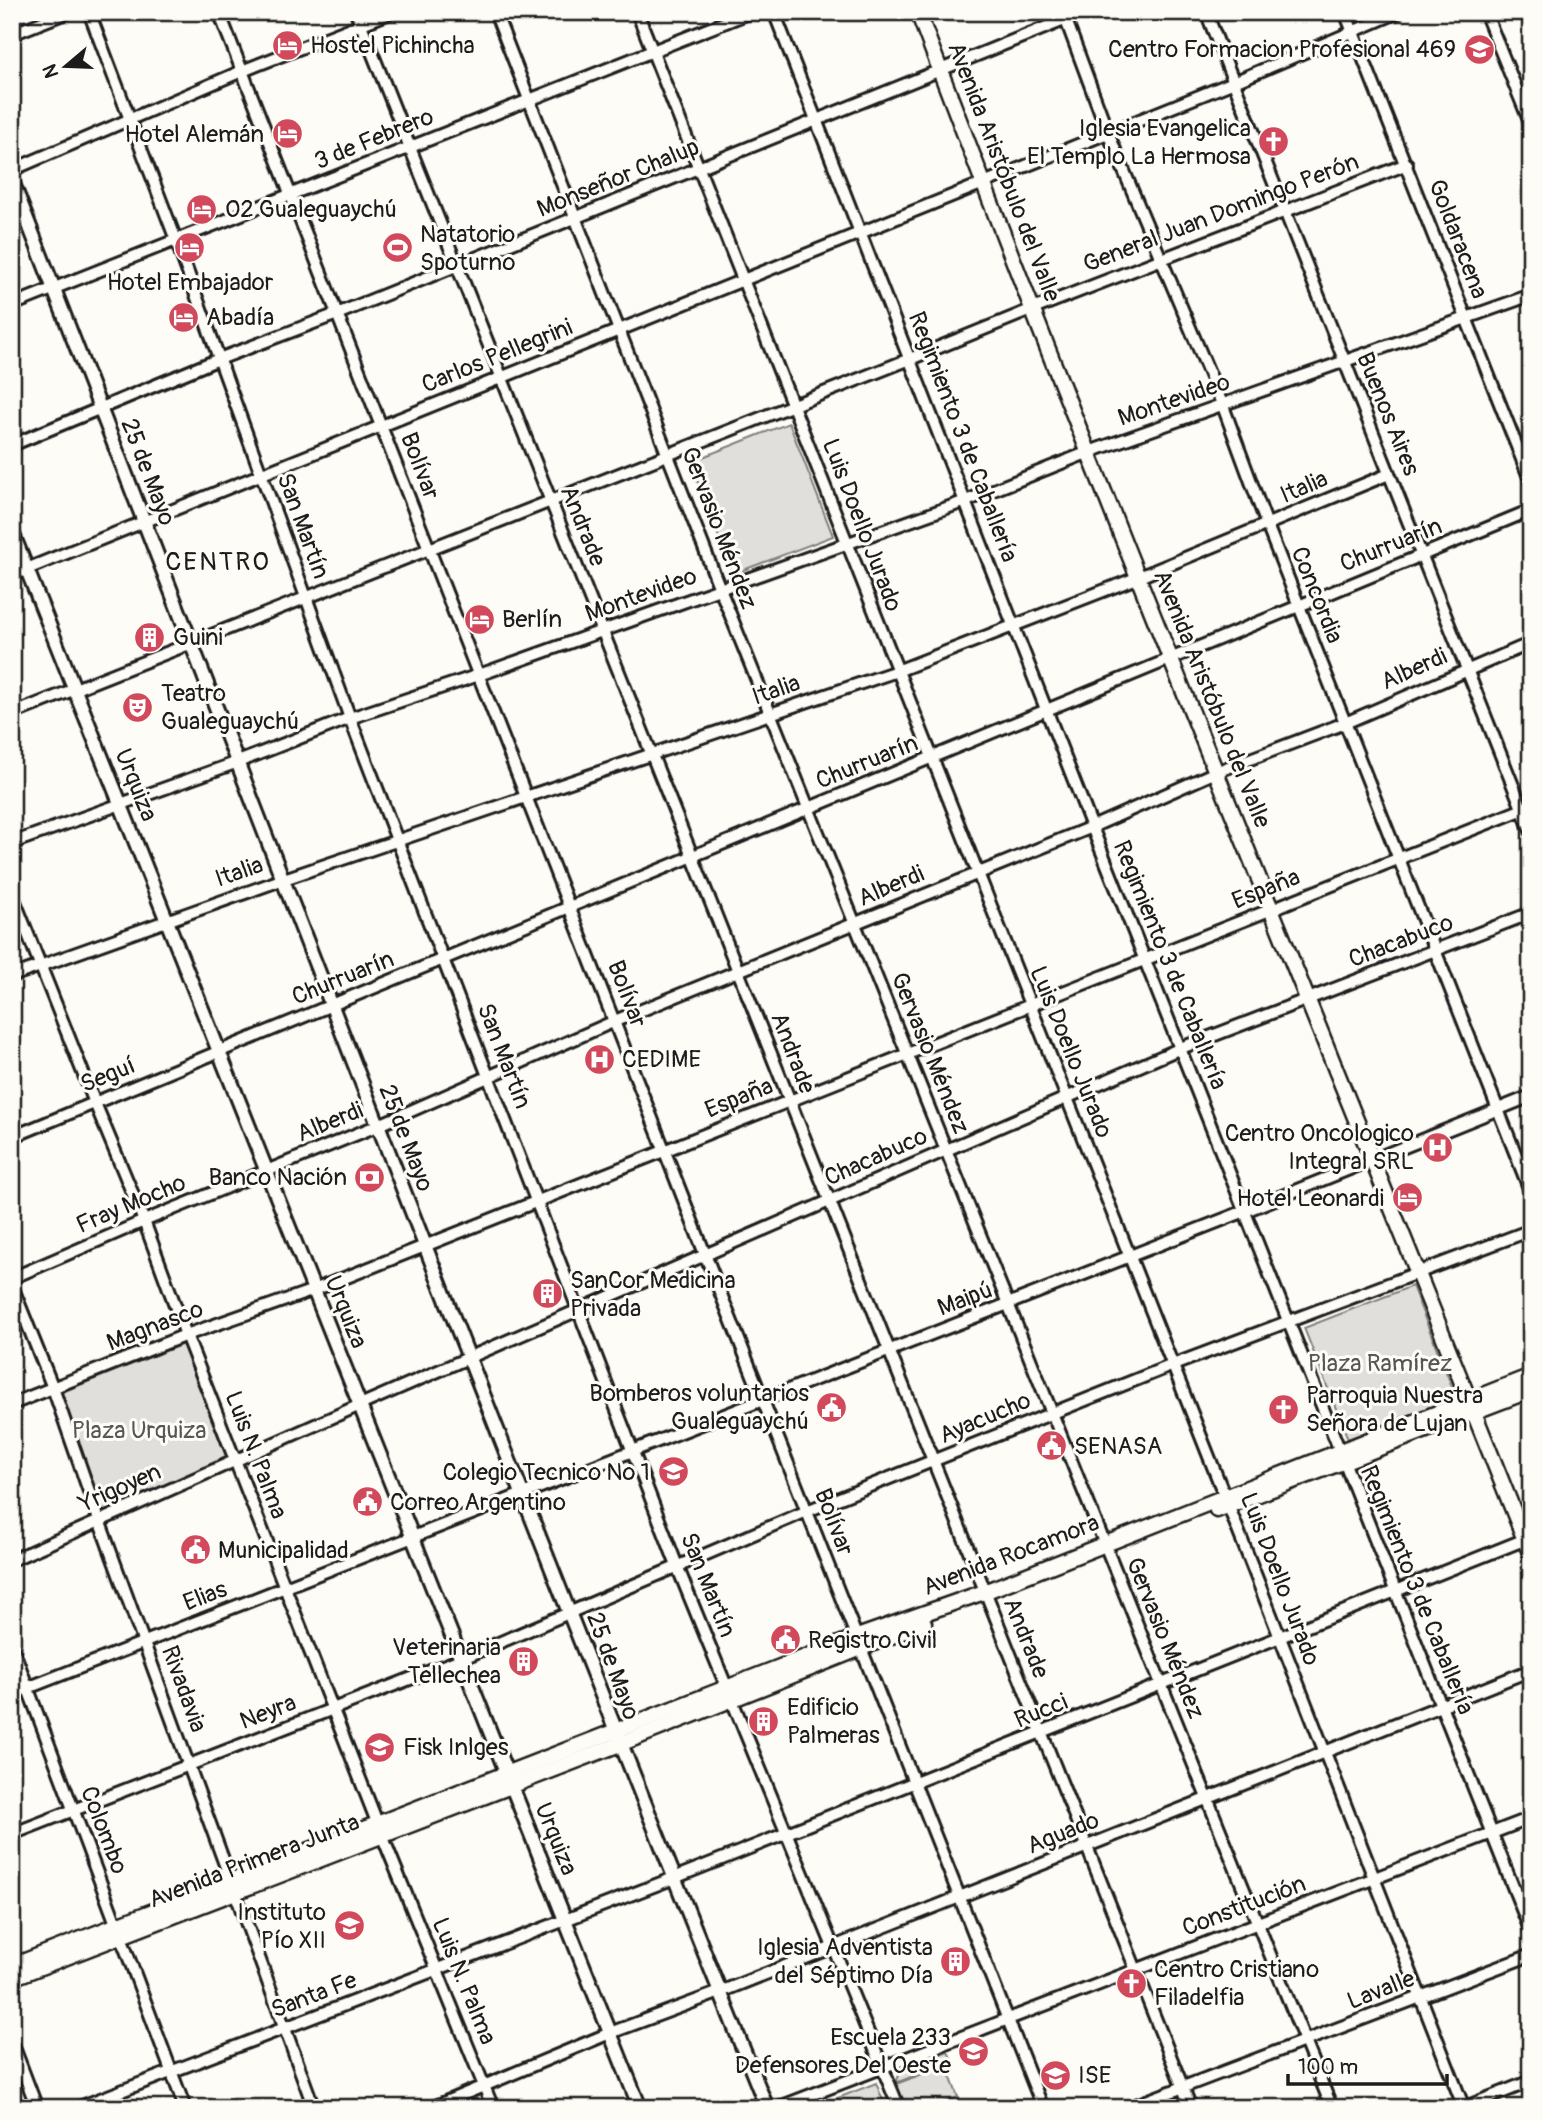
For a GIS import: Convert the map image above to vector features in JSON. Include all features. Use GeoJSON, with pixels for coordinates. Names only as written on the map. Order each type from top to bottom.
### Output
{"type":"FeatureCollection","features":[{"type":"Feature","properties":{"kind":"main road","name":"Avenida Aristóbulo del Valle"},"geometry":{"type":"LineString","coordinates":[[918,12],[982,183],[1305,999],[1471,1407],[1528,1539],[1531,1555]]}},
{"type":"Feature","properties":{"kind":"main road","name":"Avenida Rocamora"},"geometry":{"type":"LineString","coordinates":[[1471,1407],[1531,1376]]}},
{"type":"Feature","properties":{"kind":"main road","name":"Avenida Rocamora"},"geometry":{"type":"LineString","coordinates":[[510,1780],[1471,1407],[1531,1390]]}},
{"type":"Feature","properties":{"kind":"main road","name":"Avenida Primera Junta"},"geometry":{"type":"LineString","coordinates":[[12,1978],[119,1931],[510,1780]]}},
{"type":"Feature","properties":{"kind":"main road","name":"Avenida Primera Junta"},"geometry":{"type":"LineString","coordinates":[[12,1966],[119,1931]]}},
{"type":"Feature","properties":{"kind":"street"},"geometry":{"type":"LineString","coordinates":[[12,34],[68,12]]}},
{"type":"Feature","properties":{"kind":"street","name":"San Martín"},"geometry":{"type":"LineString","coordinates":[[89,12],[176,240],[350,718],[677,1566],[899,2108]]}},
{"type":"Feature","properties":{"kind":"street","name":"Bolívar"},"geometry":{"type":"LineString","coordinates":[[219,12],[705,1254],[1043,2108]]}},
{"type":"Feature","properties":{"kind":"street","name":"Andrade"},"geometry":{"type":"LineString","coordinates":[[356,12],[1191,2108]]}},
{"type":"Feature","properties":{"kind":"street"},"geometry":{"type":"LineString","coordinates":[[12,170],[242,71],[392,12]]}},
{"type":"Feature","properties":{"kind":"street","name":"Gervasio Méndez"},"geometry":{"type":"LineString","coordinates":[[495,12],[720,589],[1332,2108]]}},
{"type":"Feature","properties":{"kind":"street","name":"Luis Doello Jurado"},"geometry":{"type":"LineString","coordinates":[[637,12],[1464,2108]]}},
{"type":"Feature","properties":{"kind":"street","name":"3 de Febrero"},"geometry":{"type":"LineString","coordinates":[[12,305],[751,12]]}},
{"type":"Feature","properties":{"kind":"street","name":"Regimiento 3 de Caballería"},"geometry":{"type":"LineString","coordinates":[[774,12],[1531,1933]]}},
{"type":"Feature","properties":{"kind":"street","name":"Monseñor Chalup"},"geometry":{"type":"LineString","coordinates":[[12,445],[219,359],[816,120],[1065,16],[1084,12]]}},
{"type":"Feature","properties":{"kind":"street","name":"Buenos Aires"},"geometry":{"type":"LineString","coordinates":[[1206,12],[1466,669],[1527,808],[1531,831]]}},
{"type":"Feature","properties":{"kind":"street","name":"Goldaracena"},"geometry":{"type":"LineString","coordinates":[[1345,12],[1531,482]]}},
{"type":"Feature","properties":{"kind":"street","name":"Carlos Pellegrini"},"geometry":{"type":"LineString","coordinates":[[12,575],[1234,82],[1399,12]]}},
{"type":"Feature","properties":{"kind":"street"},"geometry":{"type":"LineString","coordinates":[[1485,12],[1531,125]]}},
{"type":"Feature","properties":{"kind":"street","name":"Concordia"},"geometry":{"type":"LineString","coordinates":[[1065,16],[1108,133],[1223,406],[1267,525],[1531,1193]]}},
{"type":"Feature","properties":{"kind":"street","name":"General Juan Domingo Perón"},"geometry":{"type":"LineString","coordinates":[[12,714],[1033,309],[1407,164]]}},
{"type":"Feature","properties":{"kind":"street","name":"25 de Mayo"},"geometry":{"type":"LineString","coordinates":[[12,181],[469,1359],[570,1611],[617,1738],[766,2108]]}},
{"type":"Feature","properties":{"kind":"street","name":"Montevideo"},"geometry":{"type":"LineString","coordinates":[[12,843],[238,762],[350,718],[479,676],[966,501],[1089,452],[1531,295]]}},
{"type":"Feature","properties":{"kind":"street","name":"Italia"},"geometry":{"type":"LineString","coordinates":[[12,976],[284,879],[897,671],[1139,577],[1389,474]]}},
{"type":"Feature","properties":{"kind":"street","name":"Churruarín"},"geometry":{"type":"LineString","coordinates":[[219,1052],[1531,510]]}},
{"type":"Feature","properties":{"kind":"street","name":"Urquiza"},"geometry":{"type":"LineString","coordinates":[[12,532],[640,2108]]}},
{"type":"Feature","properties":{"kind":"street","name":"Alberdi"},"geometry":{"type":"LineString","coordinates":[[268,1170],[379,1125],[615,1021],[1093,827],[1216,772],[1345,723],[1531,643]]}},
{"type":"Feature","properties":{"kind":"street","name":"España"},"geometry":{"type":"LineString","coordinates":[[314,1290],[1527,808]]}},
{"type":"Feature","properties":{"kind":"street","name":"Luis N. Palma"},"geometry":{"type":"LineString","coordinates":[[12,894],[94,1103],[144,1221],[380,1829],[493,2108]]}},
{"type":"Feature","properties":{"kind":"street","name":"Chacabuco"},"geometry":{"type":"LineString","coordinates":[[360,1405],[1181,1048],[1531,913]]}},
{"type":"Feature","properties":{"kind":"street","name":"Seguí"},"geometry":{"type":"LineString","coordinates":[[12,1137],[219,1052]]}},
{"type":"Feature","properties":{"kind":"street","name":"Maipú"},"geometry":{"type":"LineString","coordinates":[[413,1538],[1531,1096]]}},
{"type":"Feature","properties":{"kind":"street","name":"Fray Mocho"},"geometry":{"type":"LineString","coordinates":[[12,1278],[268,1170]]}},
{"type":"Feature","properties":{"kind":"street","name":"Ayacucho"},"geometry":{"type":"LineString","coordinates":[[461,1659],[807,1511],[933,1463],[1173,1365],[1531,1230]]}},
{"type":"Feature","properties":{"kind":"street","name":"Rivadavia"},"geometry":{"type":"LineString","coordinates":[[12,1286],[53,1388],[314,2108]]}},
{"type":"Feature","properties":{"kind":"street","name":"Magnasco"},"geometry":{"type":"LineString","coordinates":[[12,1404],[186,1335],[314,1290]]}},
{"type":"Feature","properties":{"kind":"street","name":"Yrigoyen"},"geometry":{"type":"LineString","coordinates":[[12,1560],[360,1405]]}},
{"type":"Feature","properties":{"kind":"street","name":"Elias"},"geometry":{"type":"LineString","coordinates":[[12,1694],[413,1538]]}},
{"type":"Feature","properties":{"kind":"street","name":"Rucci"},"geometry":{"type":"LineString","coordinates":[[566,1921],[1528,1539]]}},
{"type":"Feature","properties":{"kind":"street","name":"Colombo"},"geometry":{"type":"LineString","coordinates":[[12,1646],[185,2108]]}},
{"type":"Feature","properties":{"kind":"street","name":"Neyra"},"geometry":{"type":"LineString","coordinates":[[12,1834],[461,1659]]}},
{"type":"Feature","properties":{"kind":"street","name":"Aguado"},"geometry":{"type":"LineString","coordinates":[[431,2108],[610,2033],[720,1992],[1531,1670]]}},
{"type":"Feature","properties":{"kind":"street","name":"Constitución"},"geometry":{"type":"LineString","coordinates":[[777,2108],[1531,1818]]}},
{"type":"Feature","properties":{"kind":"street","name":"Santa Fe"},"geometry":{"type":"LineString","coordinates":[[77,2108],[566,1921]]}},
{"type":"Feature","properties":{"kind":"street","name":"Lavalle"},"geometry":{"type":"LineString","coordinates":[[1128,2108],[1531,1955]]}},
{"type":"Feature","properties":{"kind":"street"},"geometry":{"type":"LineString","coordinates":[[12,2042],[37,2108]]}},
{"type":"Feature","properties":{"kind":"street"},"geometry":{"type":"LineString","coordinates":[[1464,2108],[1531,2081]]}},
{"type":"Feature","properties":{"kind":"green space"},"geometry":{"type":"Polygon","coordinates":[[[789,423],[833,536],[733,574],[690,462],[789,423]]]}},
{"type":"Feature","properties":{"kind":"green space","name":"Plaza Ramírez"},"geometry":{"type":"Polygon","coordinates":[[[1412,1286],[1456,1397],[1348,1439],[1304,1328],[1412,1286]]]}},
{"type":"Feature","properties":{"kind":"green space","name":"Plaza Urquiza"},"geometry":{"type":"Polygon","coordinates":[[[183,1344],[228,1461],[102,1513],[57,1394],[183,1344]]]}},
{"type":"Feature","properties":{"kind":"green space"},"geometry":{"type":"Polygon","coordinates":[[[948,2051],[952,2061],[896,2083],[901,2070],[948,2051]]]}},
{"type":"Feature","properties":{"kind":"green space"},"geometry":{"type":"Polygon","coordinates":[[[946,2065],[958,2097],[929,2108],[905,2108],[896,2084],[946,2065]]]}},
{"type":"Feature","properties":{"kind":"green space"},"geometry":{"type":"Polygon","coordinates":[[[876,2083],[886,2108],[833,2108],[830,2101],[876,2083]]]}},
{"type":"Feature","properties":{"kind":"place","name":"Hostel Pichincha"},"geometry":{"type":"Point","coordinates":[287,45]}},
{"type":"Feature","properties":{"kind":"place","name":"Centro Formacion Profesional 469"},"geometry":{"type":"Point","coordinates":[1479,49]}},
{"type":"Feature","properties":{"kind":"place","name":"Hotel Alemán"},"geometry":{"type":"Point","coordinates":[287,134]}},
{"type":"Feature","properties":{"kind":"place","name":"Iglesia Evangelica El Templo La Hermosa"},"geometry":{"type":"Point","coordinates":[1274,142]}},
{"type":"Feature","properties":{"kind":"place","name":"O2 Gualeguaychú"},"geometry":{"type":"Point","coordinates":[202,209]}},
{"type":"Feature","properties":{"kind":"place","name":"Hotel Embajador"},"geometry":{"type":"Point","coordinates":[190,248]}},
{"type":"Feature","properties":{"kind":"place","name":"Natatorio Spoturno"},"geometry":{"type":"Point","coordinates":[397,248]}},
{"type":"Feature","properties":{"kind":"place","name":"Abadía"},"geometry":{"type":"Point","coordinates":[183,317]}},
{"type":"Feature","properties":{"kind":"place","name":"Berlín"},"geometry":{"type":"Point","coordinates":[479,619]}},
{"type":"Feature","properties":{"kind":"place","name":"Guini"},"geometry":{"type":"Point","coordinates":[150,637]}},
{"type":"Feature","properties":{"kind":"place","name":"Teatro Gualeguaychú"},"geometry":{"type":"Point","coordinates":[138,707]}},
{"type":"Feature","properties":{"kind":"place","name":"CEDIME"},"geometry":{"type":"Point","coordinates":[599,1059]}},
{"type":"Feature","properties":{"kind":"place","name":"Centro Oncologico Integral SRL"},"geometry":{"type":"Point","coordinates":[1437,1147]}},
{"type":"Feature","properties":{"kind":"place","name":"Banco Nación"},"geometry":{"type":"Point","coordinates":[370,1177]}},
{"type":"Feature","properties":{"kind":"place","name":"Hotel Leonardi"},"geometry":{"type":"Point","coordinates":[1407,1198]}},
{"type":"Feature","properties":{"kind":"place","name":"SanCor Medicina Privada"},"geometry":{"type":"Point","coordinates":[547,1294]}},
{"type":"Feature","properties":{"kind":"place","name":"Bomberos voluntarios Gualeguaychú"},"geometry":{"type":"Point","coordinates":[832,1407]}},
{"type":"Feature","properties":{"kind":"place","name":"Parroquia Nuestra Señora de Lujan"},"geometry":{"type":"Point","coordinates":[1283,1409]}},
{"type":"Feature","properties":{"kind":"place","name":"SENASA"},"geometry":{"type":"Point","coordinates":[1051,1446]}},
{"type":"Feature","properties":{"kind":"place","name":"Colegio Tecnico Nº 1"},"geometry":{"type":"Point","coordinates":[673,1472]}},
{"type":"Feature","properties":{"kind":"place","name":"Correo Argentino"},"geometry":{"type":"Point","coordinates":[367,1502]}},
{"type":"Feature","properties":{"kind":"place","name":"Municipalidad"},"geometry":{"type":"Point","coordinates":[195,1550]}},
{"type":"Feature","properties":{"kind":"place","name":"Registro Civil"},"geometry":{"type":"Point","coordinates":[785,1640]}},
{"type":"Feature","properties":{"kind":"place","name":"Veterinaria Tellechea"},"geometry":{"type":"Point","coordinates":[524,1661]}},
{"type":"Feature","properties":{"kind":"place","name":"Edificio Palmeras"},"geometry":{"type":"Point","coordinates":[764,1721]}},
{"type":"Feature","properties":{"kind":"place","name":"Fisk Inlges"},"geometry":{"type":"Point","coordinates":[380,1747]}},
{"type":"Feature","properties":{"kind":"place","name":"Instituto Pío XII"},"geometry":{"type":"Point","coordinates":[349,1926]}},
{"type":"Feature","properties":{"kind":"place","name":"Iglesia Adventista del Séptimo Día"},"geometry":{"type":"Point","coordinates":[956,1961]}},
{"type":"Feature","properties":{"kind":"place","name":"Centro Cristiano Filadelfia"},"geometry":{"type":"Point","coordinates":[1131,1983]}},
{"type":"Feature","properties":{"kind":"place","name":"Escuela 233 Defensores Del Oeste"},"geometry":{"type":"Point","coordinates":[974,2051]}},
{"type":"Feature","properties":{"kind":"place","name":"ISE"},"geometry":{"type":"Point","coordinates":[1055,2075]}},
{"type":"Feature","properties":{"kind":"district","name":"CENTRO"},"geometry":{"type":"Point","coordinates":[218,562]}}]}
